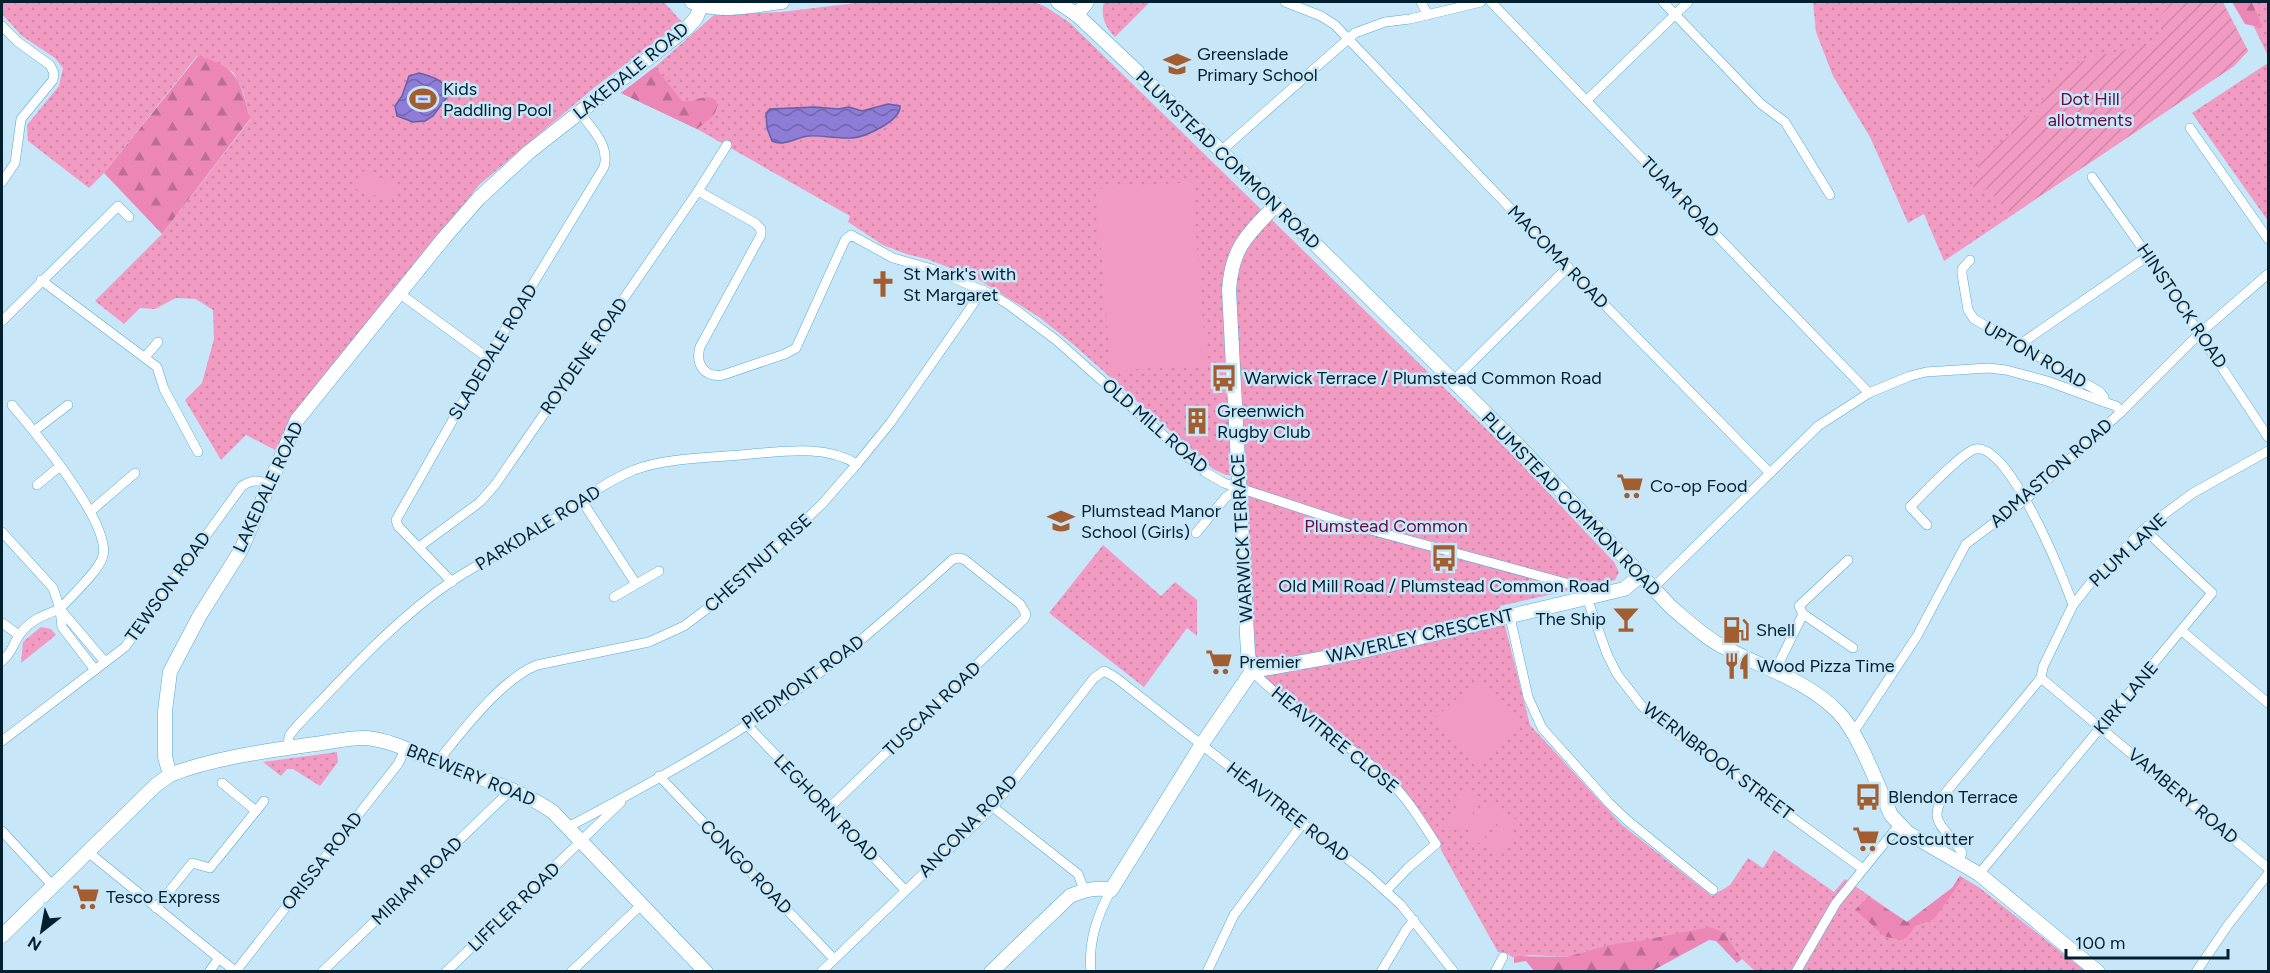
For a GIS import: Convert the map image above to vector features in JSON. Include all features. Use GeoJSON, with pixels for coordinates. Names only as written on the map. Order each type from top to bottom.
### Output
{"type":"FeatureCollection","features":[{"type":"Feature","properties":{"kind":"street"},"geometry":{"type":"LineString","coordinates":[[697,4],[741,7],[782,2]]}},
{"type":"Feature","properties":{"kind":"street","name":"PLUMSTEAD COMMON ROAD"},"geometry":{"type":"LineString","coordinates":[[1058,2],[1077,15],[1276,205],[1530,457],[1652,589],[1705,636],[1775,671],[1827,702],[1839,712],[1853,733],[1891,815],[1899,825],[1908,833],[1979,874],[2098,972]]}},
{"type":"Feature","properties":{"kind":"street"},"geometry":{"type":"LineString","coordinates":[[1077,15],[1087,2]]}},
{"type":"Feature","properties":{"kind":"street","name":"MACOMA ROAD"},"geometry":{"type":"LineString","coordinates":[[1284,2],[1329,20],[1770,473]]}},
{"type":"Feature","properties":{"kind":"street"},"geometry":{"type":"LineString","coordinates":[[1421,2],[1428,15]]}},
{"type":"Feature","properties":{"kind":"street"},"geometry":{"type":"LineString","coordinates":[[1221,151],[1347,39],[1365,28],[1481,2]]}},
{"type":"Feature","properties":{"kind":"street","name":"TUAM ROAD"},"geometry":{"type":"LineString","coordinates":[[1491,2],[1869,393]]}},
{"type":"Feature","properties":{"kind":"street"},"geometry":{"type":"LineString","coordinates":[[1664,2],[1761,104],[1785,122],[1830,195]]}},
{"type":"Feature","properties":{"kind":"street"},"geometry":{"type":"LineString","coordinates":[[1587,100],[1688,2]]}},
{"type":"Feature","properties":{"kind":"street","name":"LAKEDALE ROAD"},"geometry":{"type":"LineString","coordinates":[[170,775],[166,766],[165,739],[166,690],[170,672],[200,615],[241,550],[297,420],[463,216],[503,175],[687,28],[696,18],[697,4]]}},
{"type":"Feature","properties":{"kind":"street"},"geometry":{"type":"LineString","coordinates":[[2,26],[18,42],[50,65],[54,73],[53,80],[21,119],[15,163],[2,182]]}},
{"type":"Feature","properties":{"kind":"street","name":"SLADEDALE ROAD"},"geometry":{"type":"LineString","coordinates":[[452,582],[398,526],[396,520],[488,358],[604,167],[606,152],[603,144],[580,113]]}},
{"type":"Feature","properties":{"kind":"street"},"geometry":{"type":"LineString","coordinates":[[2190,128],[2268,239]]}},
{"type":"Feature","properties":{"kind":"street","name":"ROYDENE ROAD"},"geometry":{"type":"LineString","coordinates":[[419,547],[480,502],[491,491],[698,191],[727,145]]}},
{"type":"Feature","properties":{"kind":"street","name":"HINSTOCK ROAD"},"geometry":{"type":"LineString","coordinates":[[2092,177],[2148,256],[2268,437]]}},
{"type":"Feature","properties":{"kind":"street","name":"OLD MILL ROAD"},"geometry":{"type":"LineString","coordinates":[[698,191],[755,223],[761,229],[762,235],[700,347],[697,356],[698,363],[702,370],[715,376],[785,354],[796,348],[845,240],[850,235],[893,258],[920,265],[983,290],[1009,305],[1056,340],[1205,472],[1224,483],[1349,524],[1573,585],[1587,598]]}},
{"type":"Feature","properties":{"kind":"street","name":"WARWICK TERRACE"},"geometry":{"type":"LineString","coordinates":[[1252,671],[1248,654],[1229,290],[1231,267],[1238,251],[1251,230],[1276,205]]}},
{"type":"Feature","properties":{"kind":"street"},"geometry":{"type":"LineString","coordinates":[[2,321],[41,280],[71,243],[118,206],[129,217]]}},
{"type":"Feature","properties":{"kind":"street"},"geometry":{"type":"LineString","coordinates":[[2019,345],[2148,256]]}},
{"type":"Feature","properties":{"kind":"street","name":"UPTON ROAD"},"geometry":{"type":"LineString","coordinates":[[1970,260],[1962,269],[1968,310],[1974,319],[2100,392],[2104,397],[2104,402]]}},
{"type":"Feature","properties":{"kind":"street"},"geometry":{"type":"LineString","coordinates":[[1452,381],[1568,267]]}},
{"type":"Feature","properties":{"kind":"street","name":"ADMASTON ROAD"},"geometry":{"type":"LineString","coordinates":[[1853,733],[1917,636],[1966,544],[2026,499],[2121,412],[2200,333],[2268,274]]}},
{"type":"Feature","properties":{"kind":"street"},"geometry":{"type":"LineString","coordinates":[[41,280],[157,368],[164,389],[198,452]]}},
{"type":"Feature","properties":{"kind":"street","name":"CHESTNUT RISE"},"geometry":{"type":"LineString","coordinates":[[437,762],[474,718],[524,670],[537,665],[649,642],[684,626],[732,590],[822,504],[857,464],[891,422],[983,290]]}},
{"type":"Feature","properties":{"kind":"street"},"geometry":{"type":"LineString","coordinates":[[399,293],[488,358]]}},
{"type":"Feature","properties":{"kind":"street"},"geometry":{"type":"LineString","coordinates":[[145,357],[158,342]]}},
{"type":"Feature","properties":{"kind":"street"},"geometry":{"type":"LineString","coordinates":[[1652,589],[1818,426],[1869,393],[1910,376],[1926,372],[1988,368],[2006,370],[2037,378],[2116,406],[2121,412]]}},
{"type":"Feature","properties":{"kind":"street"},"geometry":{"type":"LineString","coordinates":[[2,661],[11,654],[19,634],[35,618],[60,609],[98,566],[102,557],[103,538],[91,511],[34,431],[12,405]]}},
{"type":"Feature","properties":{"kind":"street"},"geometry":{"type":"LineString","coordinates":[[34,431],[68,405]]}},
{"type":"Feature","properties":{"kind":"street"},"geometry":{"type":"LineString","coordinates":[[1927,525],[1910,507],[1972,450],[1979,448],[1987,450],[1995,457],[2026,499],[2063,577],[2073,605]]}},
{"type":"Feature","properties":{"kind":"street","name":"PARKDALE ROAD"},"geometry":{"type":"LineString","coordinates":[[288,748],[289,736],[347,674],[384,637],[452,582],[634,470],[684,460],[796,451],[835,453],[857,464]]}},
{"type":"Feature","properties":{"kind":"street","name":"PLUM LANE"},"geometry":{"type":"LineString","coordinates":[[1959,861],[1962,853],[1958,845],[1939,825],[1935,814],[1936,809],[1947,791],[2041,678],[2043,667],[2073,605],[2097,575],[2144,529],[2193,493],[2268,451]]}},
{"type":"Feature","properties":{"kind":"street"},"geometry":{"type":"LineString","coordinates":[[37,485],[59,467]]}},
{"type":"Feature","properties":{"kind":"street"},"geometry":{"type":"LineString","coordinates":[[91,511],[135,473]]}},
{"type":"Feature","properties":{"kind":"street","name":"TEWSON ROAD"},"geometry":{"type":"LineString","coordinates":[[2,741],[125,646],[242,486],[250,481],[259,480],[270,485]]}},
{"type":"Feature","properties":{"kind":"street"},"geometry":{"type":"LineString","coordinates":[[1196,533],[1226,497],[1239,488]]}},
{"type":"Feature","properties":{"kind":"street"},"geometry":{"type":"LineString","coordinates":[[582,501],[636,584]]}},
{"type":"Feature","properties":{"kind":"street","name":"KIRK LANE"},"geometry":{"type":"LineString","coordinates":[[1979,874],[2212,593],[2144,529]]}},
{"type":"Feature","properties":{"kind":"street"},"geometry":{"type":"LineString","coordinates":[[2,532],[53,588],[60,609],[62,627],[95,670]]}},
{"type":"Feature","properties":{"kind":"street","name":"PIEDMONT ROAD"},"geometry":{"type":"LineString","coordinates":[[568,827],[629,795],[747,725],[854,645],[953,559],[965,560]]}},
{"type":"Feature","properties":{"kind":"street","name":"TUSCAN ROAD"},"geometry":{"type":"LineString","coordinates":[[827,810],[1020,624],[1026,614],[1020,604],[965,560]]}},
{"type":"Feature","properties":{"kind":"street"},"geometry":{"type":"LineString","coordinates":[[1848,560],[1799,606],[1803,614],[1853,648]]}},
{"type":"Feature","properties":{"kind":"street"},"geometry":{"type":"LineString","coordinates":[[614,597],[659,571]]}},
{"type":"Feature","properties":{"kind":"street","name":"WAVERLEY CRESCENT"},"geometry":{"type":"LineString","coordinates":[[1252,671],[1358,651],[1624,589],[1640,576]]}},
{"type":"Feature","properties":{"kind":"street","name":"WERNBROOK STREET"},"geometry":{"type":"LineString","coordinates":[[1587,598],[1607,654],[1617,674],[1641,705],[1655,718],[1863,869]]}},
{"type":"Feature","properties":{"kind":"street"},"geometry":{"type":"LineString","coordinates":[[60,609],[105,662]]}},
{"type":"Feature","properties":{"kind":"street"},"geometry":{"type":"LineString","coordinates":[[1775,671],[1803,614]]}},
{"type":"Feature","properties":{"kind":"street"},"geometry":{"type":"LineString","coordinates":[[1510,616],[1527,697],[1542,728],[1609,803],[1713,890]]}},
{"type":"Feature","properties":{"kind":"street"},"geometry":{"type":"LineString","coordinates":[[2,623],[19,634]]}},
{"type":"Feature","properties":{"kind":"street"},"geometry":{"type":"LineString","coordinates":[[2182,631],[2268,703]]}},
{"type":"Feature","properties":{"kind":"street","name":"HEAVITREE ROAD"},"geometry":{"type":"LineString","coordinates":[[1104,671],[1115,676],[1386,891],[1414,920],[1454,972]]}},
{"type":"Feature","properties":{"kind":"street","name":"ANCONA ROAD"},"geometry":{"type":"LineString","coordinates":[[821,972],[993,807],[1094,678],[1104,671]]}},
{"type":"Feature","properties":{"kind":"street"},"geometry":{"type":"LineString","coordinates":[[1091,972],[1090,955],[1100,910],[1202,744],[1252,671]]}},
{"type":"Feature","properties":{"kind":"street","name":"HEAVITREE CLOSE"},"geometry":{"type":"LineString","coordinates":[[1252,671],[1285,700],[1344,743],[1386,778],[1406,798],[1436,844],[1386,891]]}},
{"type":"Feature","properties":{"kind":"street","name":"VAMBERY ROAD"},"geometry":{"type":"LineString","coordinates":[[2041,678],[2268,868]]}},
{"type":"Feature","properties":{"kind":"street","name":"LEGHORN ROAD"},"geometry":{"type":"LineString","coordinates":[[747,725],[905,890]]}},
{"type":"Feature","properties":{"kind":"street","name":"BREWERY ROAD"},"geometry":{"type":"LineString","coordinates":[[170,775],[196,766],[288,748],[364,738],[382,740],[406,748],[540,802],[554,812],[701,970]]}},
{"type":"Feature","properties":{"kind":"street","name":"ORISSA ROAD"},"geometry":{"type":"LineString","coordinates":[[236,971],[398,764],[406,748]]}},
{"type":"Feature","properties":{"kind":"street"},"geometry":{"type":"LineString","coordinates":[[2,936],[156,785],[170,775]]}},
{"type":"Feature","properties":{"kind":"street","name":"CONGO ROAD"},"geometry":{"type":"LineString","coordinates":[[659,776],[834,959]]}},
{"type":"Feature","properties":{"kind":"street"},"geometry":{"type":"LineString","coordinates":[[222,783],[256,811]]}},
{"type":"Feature","properties":{"kind":"street","name":"MIRIAM ROAD"},"geometry":{"type":"LineString","coordinates":[[322,972],[511,790]]}},
{"type":"Feature","properties":{"kind":"street","name":"PIEDMONT ROAD"},"geometry":{"type":"LineString","coordinates":[[582,842],[629,795]]}},
{"type":"Feature","properties":{"kind":"street"},"geometry":{"type":"LineString","coordinates":[[156,908],[192,862],[210,868],[264,801]]}},
{"type":"Feature","properties":{"kind":"street"},"geometry":{"type":"LineString","coordinates":[[993,807],[1078,873],[1084,890]]}},
{"type":"Feature","properties":{"kind":"street"},"geometry":{"type":"LineString","coordinates":[[1207,972],[1234,915],[1303,823]]}},
{"type":"Feature","properties":{"kind":"street"},"geometry":{"type":"LineString","coordinates":[[1796,972],[1836,903],[1899,825]]}},
{"type":"Feature","properties":{"kind":"street"},"geometry":{"type":"LineString","coordinates":[[2,831],[53,886]]}},
{"type":"Feature","properties":{"kind":"street","name":"LIFFLER ROAD"},"geometry":{"type":"LineString","coordinates":[[446,972],[582,842]]}},
{"type":"Feature","properties":{"kind":"street"},"geometry":{"type":"LineString","coordinates":[[88,852],[236,971]]}},
{"type":"Feature","properties":{"kind":"street"},"geometry":{"type":"LineString","coordinates":[[2196,972],[2228,925],[2268,874]]}},
{"type":"Feature","properties":{"kind":"street"},"geometry":{"type":"LineString","coordinates":[[991,972],[1070,896],[1084,890],[1098,888],[1111,890]]}},
{"type":"Feature","properties":{"kind":"street"},"geometry":{"type":"LineString","coordinates":[[571,972],[642,904]]}},
{"type":"Feature","properties":{"kind":"street"},"geometry":{"type":"LineString","coordinates":[[1381,972],[1414,920]]}},
{"type":"Feature","properties":{"kind":"street"},"geometry":{"type":"LineString","coordinates":[[1495,972],[1503,957]]}},
{"type":"Feature","properties":{"kind":"street"},"geometry":{"type":"LineString","coordinates":[[209,972],[219,958]]}},
{"type":"Feature","properties":{"kind":"green space"},"geometry":{"type":"Polygon","coordinates":[[[2,2],[664,2],[682,22],[595,87],[480,184],[292,415],[279,452],[246,435],[221,460],[185,400],[202,383],[214,339],[213,310],[196,299],[176,298],[155,309],[140,308],[124,324],[95,301],[162,234],[250,120],[243,91],[233,72],[197,56],[104,173],[89,188],[28,141],[27,125],[59,86],[63,68],[55,58],[22,36],[2,14],[2,2]]]}},
{"type":"Feature","properties":{"kind":"green space","name":"Plumstead Common"},"geometry":{"type":"Polygon","coordinates":[[[864,2],[1035,2],[1070,23],[1512,454],[1614,562],[1619,572],[1615,580],[1500,606],[1530,725],[1621,824],[1712,896],[1730,885],[1748,858],[1763,868],[1774,850],[1834,892],[1845,879],[1907,922],[1952,888],[1960,876],[1980,888],[2085,971],[1755,971],[1742,959],[1724,933],[1608,945],[1566,957],[1530,955],[1514,958],[1506,953],[1498,952],[1441,850],[1439,841],[1410,797],[1390,775],[1267,681],[1255,663],[1245,476],[1226,475],[1213,469],[1074,345],[1039,317],[976,278],[883,245],[848,222],[850,216],[697,129],[621,93],[655,67],[714,15],[781,12],[864,2]]]}},
{"type":"Feature","properties":{"kind":"green space"},"geometry":{"type":"Polygon","coordinates":[[[1104,2],[1150,2],[1115,37],[1104,21],[1104,2]]]}},
{"type":"Feature","properties":{"kind":"green space"},"geometry":{"type":"Polygon","coordinates":[[[1813,2],[2223,2],[2248,51],[2234,66],[1944,261],[1924,214],[1908,223],[1870,137],[1833,76],[1816,32],[1813,2]]]}},
{"type":"Feature","properties":{"kind":"green space","name":"Dot Hill allotments"},"geometry":{"type":"Polygon","coordinates":[[[2172,2],[2222,2],[2248,51],[2234,66],[2011,215],[1987,189],[1977,193],[1973,186],[1977,178],[1979,159],[2011,135],[2012,128],[2025,117],[2040,116],[2044,97],[2062,74],[2089,59],[2162,39],[2160,16],[2172,2]]]}},
{"type":"Feature","properties":{"kind":"green space"},"geometry":{"type":"Polygon","coordinates":[[[2232,2],[2255,2],[2252,3],[2263,28],[2245,24],[2232,2]]]}},
{"type":"Feature","properties":{"kind":"green space"},"geometry":{"type":"Polygon","coordinates":[[[2242,2],[2268,2],[2268,56],[2242,2]]]}},
{"type":"Feature","properties":{"kind":"green space"},"geometry":{"type":"Polygon","coordinates":[[[198,56],[222,65],[236,77],[250,119],[162,234],[104,173],[198,56]]]}},
{"type":"Feature","properties":{"kind":"green space"},"geometry":{"type":"Polygon","coordinates":[[[2268,63],[2268,221],[2192,113],[2268,63]]]}},
{"type":"Feature","properties":{"kind":"green space"},"geometry":{"type":"Polygon","coordinates":[[[655,67],[682,101],[707,97],[716,100],[715,113],[697,129],[621,93],[655,67]]]}},
{"type":"Feature","properties":{"kind":"green space"},"geometry":{"type":"Polygon","coordinates":[[[361,171],[397,184],[391,201],[354,188],[361,171]]]}},
{"type":"Feature","properties":{"kind":"green space"},"geometry":{"type":"Polygon","coordinates":[[[1192,182],[1206,364],[1111,371],[1096,189],[1192,182]]]}},
{"type":"Feature","properties":{"kind":"green space"},"geometry":{"type":"Polygon","coordinates":[[[1103,545],[1161,596],[1175,582],[1197,600],[1197,636],[1187,628],[1144,687],[1049,613],[1103,545]]]}},
{"type":"Feature","properties":{"kind":"green space"},"geometry":{"type":"Polygon","coordinates":[[[41,627],[51,629],[56,635],[21,663],[23,642],[41,627]]]}},
{"type":"Feature","properties":{"kind":"green space"},"geometry":{"type":"Polygon","coordinates":[[[1480,678],[1521,724],[1475,765],[1434,719],[1480,678]]]}},
{"type":"Feature","properties":{"kind":"green space"},"geometry":{"type":"Polygon","coordinates":[[[337,752],[338,762],[320,786],[293,769],[287,769],[281,776],[263,762],[337,752]]]}},
{"type":"Feature","properties":{"kind":"green space"},"geometry":{"type":"Polygon","coordinates":[[[1465,791],[1480,800],[1462,833],[1446,825],[1465,791]]]}},
{"type":"Feature","properties":{"kind":"green space"},"geometry":{"type":"Polygon","coordinates":[[[1484,802],[1500,811],[1481,844],[1466,836],[1484,802]]]}},
{"type":"Feature","properties":{"kind":"green space"},"geometry":{"type":"Polygon","coordinates":[[[1504,813],[1519,821],[1501,855],[1485,847],[1504,813]]]}},
{"type":"Feature","properties":{"kind":"green space"},"geometry":{"type":"Polygon","coordinates":[[[1960,876],[1963,878],[1934,919],[1915,926],[1903,940],[1886,937],[1855,910],[1868,897],[1907,922],[1952,888],[1960,876]]]}},
{"type":"Feature","properties":{"kind":"green space"},"geometry":{"type":"Polygon","coordinates":[[[1710,927],[1724,933],[1742,959],[1737,963],[1716,941],[1709,940],[1652,971],[1534,971],[1526,961],[1514,963],[1514,958],[1518,956],[1566,957],[1608,945],[1710,927]]]}},
{"type":"Feature","properties":{"kind":"water","name":"Kids Paddling Pool"},"geometry":{"type":"Polygon","coordinates":[[[419,73],[442,83],[447,91],[447,97],[433,116],[425,121],[413,122],[397,116],[395,106],[402,96],[409,76],[419,73]]]}},
{"type":"Feature","properties":{"kind":"water"},"geometry":{"type":"Polygon","coordinates":[[[888,104],[900,106],[895,117],[881,127],[858,137],[809,136],[777,143],[772,141],[767,128],[766,113],[770,109],[849,107],[862,111],[888,104]]]}},
{"type":"Feature","properties":{"kind":"place","name":"Greenslade Primary School"},"geometry":{"type":"Point","coordinates":[1177,64]}},
{"type":"Feature","properties":{"kind":"place","name":"Kids Paddling Pool"},"geometry":{"type":"Point","coordinates":[423,99]}},
{"type":"Feature","properties":{"kind":"place","name":"St Mark's with St Margaret"},"geometry":{"type":"Point","coordinates":[883,284]}},
{"type":"Feature","properties":{"kind":"place","name":"Warwick Terrace / Plumstead Common Road"},"geometry":{"type":"Point","coordinates":[1224,378]}},
{"type":"Feature","properties":{"kind":"place","name":"Greenwich Rugby Club"},"geometry":{"type":"Point","coordinates":[1197,421]}},
{"type":"Feature","properties":{"kind":"place","name":"Co-op Food"},"geometry":{"type":"Point","coordinates":[1630,486]}},
{"type":"Feature","properties":{"kind":"place","name":"Plumstead Manor School (Girls)"},"geometry":{"type":"Point","coordinates":[1061,521]}},
{"type":"Feature","properties":{"kind":"place","name":"Old Mill Road / Plumstead Common Road"},"geometry":{"type":"Point","coordinates":[1444,558]}},
{"type":"Feature","properties":{"kind":"place","name":"The Ship"},"geometry":{"type":"Point","coordinates":[1626,619]}},
{"type":"Feature","properties":{"kind":"place","name":"Shell"},"geometry":{"type":"Point","coordinates":[1736,630]}},
{"type":"Feature","properties":{"kind":"place","name":"Premier"},"geometry":{"type":"Point","coordinates":[1219,662]}},
{"type":"Feature","properties":{"kind":"place","name":"Wood Pizza Time"},"geometry":{"type":"Point","coordinates":[1737,666]}},
{"type":"Feature","properties":{"kind":"place","name":"Blendon Terrace"},"geometry":{"type":"Point","coordinates":[1868,797]}},
{"type":"Feature","properties":{"kind":"place","name":"Costcutter"},"geometry":{"type":"Point","coordinates":[1866,839]}},
{"type":"Feature","properties":{"kind":"place","name":"Tesco Express"},"geometry":{"type":"Point","coordinates":[86,897]}}]}
